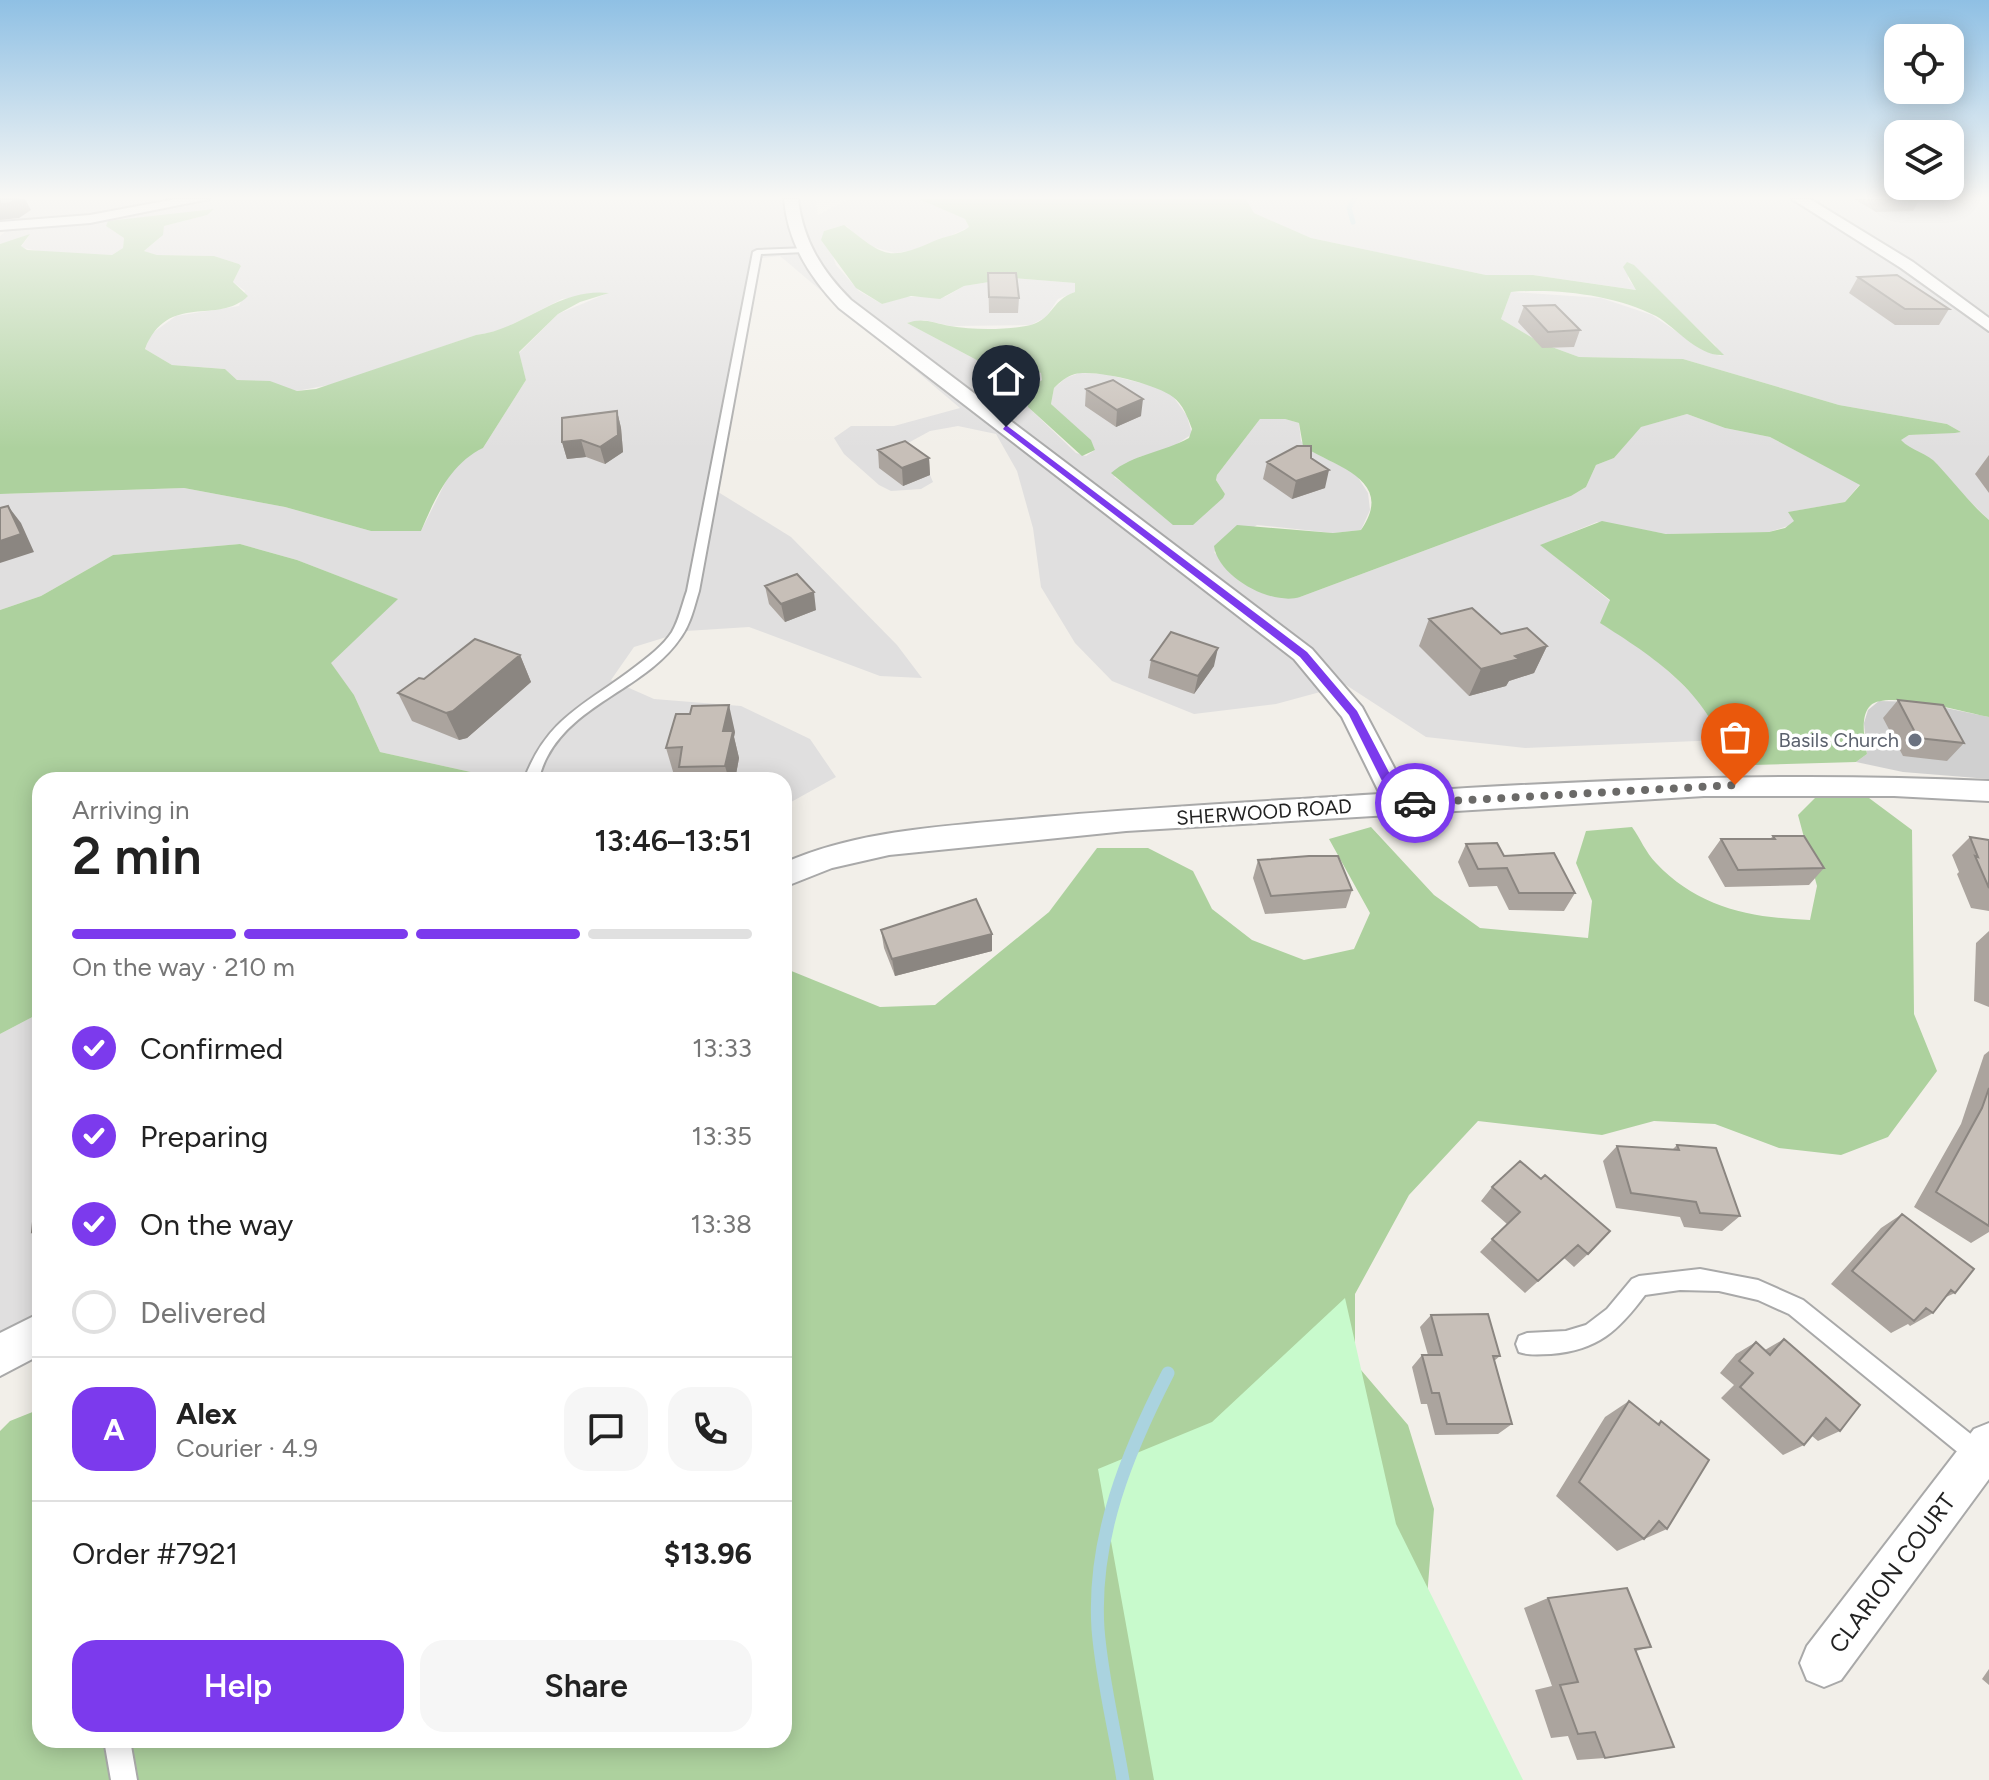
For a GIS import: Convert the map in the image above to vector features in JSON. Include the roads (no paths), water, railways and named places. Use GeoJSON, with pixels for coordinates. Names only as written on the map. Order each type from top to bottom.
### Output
{"type":"FeatureCollection","features":[{"type":"Feature","properties":{"kind":"street"},"geometry":{"type":"LineString","coordinates":[[826,282],[876,331],[1265,622],[1303,654],[1353,713],[1399,804]]}},
{"type":"Feature","properties":{"kind":"street"},"geometry":{"type":"LineString","coordinates":[[1931,282],[1989,326]]}},
{"type":"Feature","properties":{"kind":"street","name":"SHERWOOD ROAD"},"geometry":{"type":"LineString","coordinates":[[792,873],[847,853],[986,832],[1399,804],[1782,784],[1889,785],[1989,791]]}},
{"type":"Feature","properties":{"kind":"street"},"geometry":{"type":"LineString","coordinates":[[0,1356],[32,1338]]}},
{"type":"Feature","properties":{"kind":"street","name":"CLARION COURT"},"geometry":{"type":"LineString","coordinates":[[1824,1663],[1984,1450]]}},
{"type":"Feature","properties":{"kind":"lane"},"geometry":{"type":"LineString","coordinates":[[535,772],[543,753],[562,728],[660,654],[679,631],[693,591],[751,282]]}},
{"type":"Feature","properties":{"kind":"lane"},"geometry":{"type":"LineString","coordinates":[[1527,1344],[1576,1342],[1610,1324],[1639,1286],[1673,1278],[1715,1280],[1763,1289],[1796,1307],[1984,1450]]}},
{"type":"Feature","properties":{"kind":"lane"},"geometry":{"type":"LineString","coordinates":[[118,1748],[124,1780]]}},
{"type":"Feature","properties":{"kind":"waterway"},"geometry":{"type":"LineString","coordinates":[[1123,1780],[1098,1629],[1101,1562],[1115,1497],[1126,1465],[1168,1373]]}},
{"type":"Feature","properties":{"kind":"place","name":"Basils Church"},"geometry":{"type":"Point","coordinates":[1915,740]}}]}
